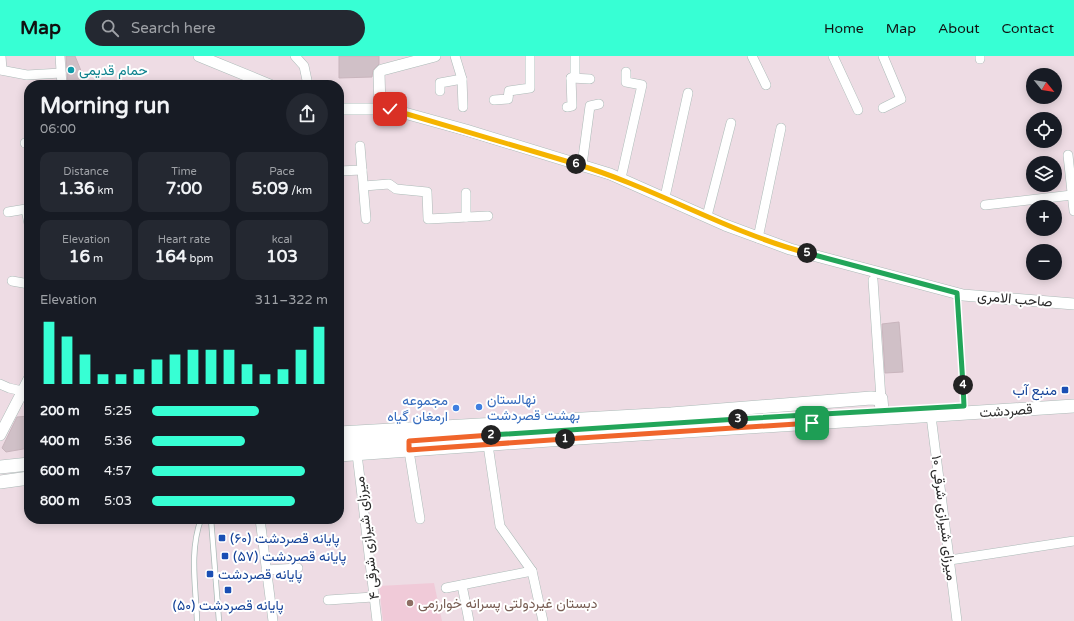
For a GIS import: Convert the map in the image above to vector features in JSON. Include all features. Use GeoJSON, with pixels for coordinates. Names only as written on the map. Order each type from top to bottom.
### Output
{"type":"FeatureCollection","features":[{"type":"Feature","properties":{"kind":"main road","name":"قصردشت"},"geometry":{"type":"LineString","coordinates":[[409,446],[577,424],[882,405],[964,406],[1074,398]]}},
{"type":"Feature","properties":{"kind":"main road","name":"قصردشت"},"geometry":{"type":"LineString","coordinates":[[344,453],[357,449],[409,446],[488,445],[1074,406]]}},
{"type":"Feature","properties":{"kind":"main road"},"geometry":{"type":"LineString","coordinates":[[344,433],[577,424]]}},
{"type":"Feature","properties":{"kind":"main road","name":"قصردشت"},"geometry":{"type":"LineString","coordinates":[[344,446],[357,449]]}},
{"type":"Feature","properties":{"kind":"main road"},"geometry":{"type":"LineString","coordinates":[[0,467],[24,465]]}},
{"type":"Feature","properties":{"kind":"main road"},"geometry":{"type":"LineString","coordinates":[[0,482],[24,479]]}},
{"type":"Feature","properties":{"kind":"street"},"geometry":{"type":"LineString","coordinates":[[1,56],[1,70],[27,75],[61,73]]}},
{"type":"Feature","properties":{"kind":"street"},"geometry":{"type":"LineString","coordinates":[[60,56],[62,80]]}},
{"type":"Feature","properties":{"kind":"street"},"geometry":{"type":"LineString","coordinates":[[199,56],[215,60],[257,80]]}},
{"type":"Feature","properties":{"kind":"street"},"geometry":{"type":"LineString","coordinates":[[295,56],[304,66],[307,80]]}},
{"type":"Feature","properties":{"kind":"street"},"geometry":{"type":"LineString","coordinates":[[380,109],[379,73],[382,70],[415,59],[435,56]]}},
{"type":"Feature","properties":{"kind":"street"},"geometry":{"type":"LineString","coordinates":[[455,56],[462,79],[463,108]]}},
{"type":"Feature","properties":{"kind":"street"},"geometry":{"type":"LineString","coordinates":[[494,100],[508,99],[509,91],[530,88],[530,56]]}},
{"type":"Feature","properties":{"kind":"street"},"geometry":{"type":"LineString","coordinates":[[571,78],[575,76],[575,56]]}},
{"type":"Feature","properties":{"kind":"street"},"geometry":{"type":"LineString","coordinates":[[752,56],[766,85]]}},
{"type":"Feature","properties":{"kind":"street"},"geometry":{"type":"LineString","coordinates":[[833,56],[858,110]]}},
{"type":"Feature","properties":{"kind":"street"},"geometry":{"type":"LineString","coordinates":[[882,56],[900,99],[883,108]]}},
{"type":"Feature","properties":{"kind":"street"},"geometry":{"type":"LineString","coordinates":[[621,178],[642,85],[626,82],[626,72]]}},
{"type":"Feature","properties":{"kind":"street"},"geometry":{"type":"LineString","coordinates":[[571,78],[590,79]]}},
{"type":"Feature","properties":{"kind":"street"},"geometry":{"type":"LineString","coordinates":[[567,107],[572,106],[571,78]]}},
{"type":"Feature","properties":{"kind":"street"},"geometry":{"type":"LineString","coordinates":[[440,91],[440,83],[462,79]]}},
{"type":"Feature","properties":{"kind":"street"},"geometry":{"type":"LineString","coordinates":[[665,197],[688,93]]}},
{"type":"Feature","properties":{"kind":"street"},"geometry":{"type":"LineString","coordinates":[[582,165],[590,106],[599,104]]}},
{"type":"Feature","properties":{"kind":"street","name":"صاحب الامری"},"geometry":{"type":"LineString","coordinates":[[344,109],[390,109],[582,165],[621,178],[758,238],[790,249],[957,293],[1032,302],[1074,304]]}},
{"type":"Feature","properties":{"kind":"street"},"geometry":{"type":"LineString","coordinates":[[707,216],[730,123]]}},
{"type":"Feature","properties":{"kind":"street"},"geometry":{"type":"LineString","coordinates":[[758,238],[781,128]]}},
{"type":"Feature","properties":{"kind":"street"},"geometry":{"type":"LineString","coordinates":[[360,146],[366,219]]}},
{"type":"Feature","properties":{"kind":"street"},"geometry":{"type":"LineString","coordinates":[[1068,155],[1074,211]]}},
{"type":"Feature","properties":{"kind":"street"},"geometry":{"type":"LineString","coordinates":[[344,171],[362,170]]}},
{"type":"Feature","properties":{"kind":"street"},"geometry":{"type":"LineString","coordinates":[[364,186],[389,184],[396,189],[427,192],[428,219],[488,216]]}},
{"type":"Feature","properties":{"kind":"street"},"geometry":{"type":"LineString","coordinates":[[466,193],[466,217]]}},
{"type":"Feature","properties":{"kind":"street"},"geometry":{"type":"LineString","coordinates":[[986,205],[1072,195]]}},
{"type":"Feature","properties":{"kind":"street"},"geometry":{"type":"LineString","coordinates":[[8,212],[24,209]]}},
{"type":"Feature","properties":{"kind":"street"},"geometry":{"type":"LineString","coordinates":[[873,280],[882,405]]}},
{"type":"Feature","properties":{"kind":"street"},"geometry":{"type":"LineString","coordinates":[[12,282],[24,283]]}},
{"type":"Feature","properties":{"kind":"street"},"geometry":{"type":"LineString","coordinates":[[0,384],[9,388],[22,390]]}},
{"type":"Feature","properties":{"kind":"street"},"geometry":{"type":"LineString","coordinates":[[0,435],[24,387]]}},
{"type":"Feature","properties":{"kind":"street","name":"۱۰ میرزای شیرازی شرقی"},"geometry":{"type":"LineString","coordinates":[[931,416],[957,621]]}},
{"type":"Feature","properties":{"kind":"street"},"geometry":{"type":"LineString","coordinates":[[488,445],[500,526],[532,571],[543,621]]}},
{"type":"Feature","properties":{"kind":"street"},"geometry":{"type":"LineString","coordinates":[[409,446],[420,519]]}},
{"type":"Feature","properties":{"kind":"street","name":"۴ میرزای شیرازی شرقی"},"geometry":{"type":"LineString","coordinates":[[357,449],[377,621]]}},
{"type":"Feature","properties":{"kind":"street"},"geometry":{"type":"LineString","coordinates":[[261,524],[273,621]]}},
{"type":"Feature","properties":{"kind":"street"},"geometry":{"type":"LineString","coordinates":[[950,560],[1074,541]]}},
{"type":"Feature","properties":{"kind":"street"},"geometry":{"type":"LineString","coordinates":[[266,570],[298,568]]}},
{"type":"Feature","properties":{"kind":"street"},"geometry":{"type":"LineString","coordinates":[[446,588],[532,571]]}},
{"type":"Feature","properties":{"kind":"street"},"geometry":{"type":"LineString","coordinates":[[462,585],[469,621]]}},
{"type":"Feature","properties":{"kind":"street"},"geometry":{"type":"LineString","coordinates":[[328,600],[374,597]]}},
{"type":"Feature","properties":{"kind":"lane"},"geometry":{"type":"LineString","coordinates":[[198,620],[194,567],[195,534],[199,524]]}},
{"type":"Feature","properties":{"kind":"lane"},"geometry":{"type":"LineString","coordinates":[[211,524],[219,621]]}},
{"type":"Feature","properties":{"kind":"path"},"geometry":{"type":"LineString","coordinates":[[957,293],[964,406]]}},
{"type":"Feature","properties":{"kind":"shaded area","name":"دبستان غیردولتی پسرانه خوارزمی"},"geometry":{"type":"Polygon","coordinates":[[[434,583],[442,621],[383,621],[379,586],[434,583]]]}},
{"type":"Feature","properties":{"kind":"building"},"geometry":{"type":"Polygon","coordinates":[[[66,56],[75,56],[85,80],[68,80],[66,56]]]}},
{"type":"Feature","properties":{"kind":"building"},"geometry":{"type":"Polygon","coordinates":[[[339,56],[379,56],[379,64],[373,70],[372,77],[339,78],[339,56]]]}},
{"type":"Feature","properties":{"kind":"building"},"geometry":{"type":"Polygon","coordinates":[[[899,322],[903,372],[885,373],[882,324],[899,322]]]}},
{"type":"Feature","properties":{"kind":"building"},"geometry":{"type":"Polygon","coordinates":[[[24,416],[24,449],[6,452],[2,448],[17,417],[24,416]]]}},
{"type":"Feature","properties":{"kind":"place","name":"حمام قدیمی"},"geometry":{"type":"Point","coordinates":[71,70]}},
{"type":"Feature","properties":{"kind":"place","name":"منبع آب"},"geometry":{"type":"Point","coordinates":[1065,390]}},
{"type":"Feature","properties":{"kind":"place","name":"نهالستان بهشت قصردشت"},"geometry":{"type":"Point","coordinates":[479,407]}},
{"type":"Feature","properties":{"kind":"place","name":"مجموعه ارمغان گیاه"},"geometry":{"type":"Point","coordinates":[456,408]}},
{"type":"Feature","properties":{"kind":"place","name":"پایانه قصردشت (۶۰)"},"geometry":{"type":"Point","coordinates":[222,538]}},
{"type":"Feature","properties":{"kind":"place","name":"پایانه قصردشت (۵۷)"},"geometry":{"type":"Point","coordinates":[225,556]}},
{"type":"Feature","properties":{"kind":"place","name":"پایانه قصردشت"},"geometry":{"type":"Point","coordinates":[210,574]}},
{"type":"Feature","properties":{"kind":"place","name":"پایانه قصردشت (۵۰)"},"geometry":{"type":"Point","coordinates":[228,590]}},
{"type":"Feature","properties":{"kind":"place","name":"دبستان غیردولتی پسرانه خوارزمی"},"geometry":{"type":"Point","coordinates":[410,603]}},
{"type":"Feature","properties":{"kind":"route"},"geometry":{"type":"LineString","coordinates":[[390,109],[466,130],[610,174],[642,186],[726,225],[790,249],[957,293],[964,406],[577,429],[409,441],[409,450],[812,423]]}}]}
